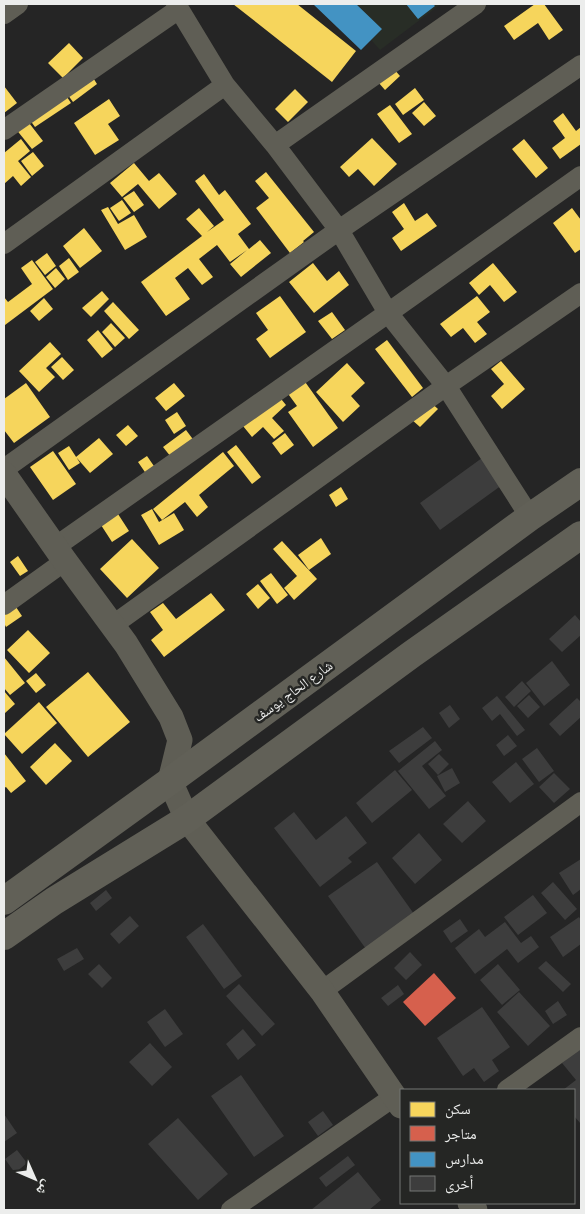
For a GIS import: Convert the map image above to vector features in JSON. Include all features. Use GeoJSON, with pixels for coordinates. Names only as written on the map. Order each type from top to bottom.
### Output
{"type":"FeatureCollection","features":[{"type":"Feature","properties":{"kind":"main road","name":"شارع الحاج يوسف"},"geometry":{"type":"LineString","coordinates":[[4,901],[530,517],[581,482]]}},
{"type":"Feature","properties":{"kind":"main road"},"geometry":{"type":"LineString","coordinates":[[4,936],[54,901],[187,819],[412,654],[580,538]]}},
{"type":"Feature","properties":{"kind":"street"},"geometry":{"type":"LineString","coordinates":[[4,14],[18,4]]}},
{"type":"Feature","properties":{"kind":"street"},"geometry":{"type":"LineString","coordinates":[[275,145],[476,4]]}},
{"type":"Feature","properties":{"kind":"street"},"geometry":{"type":"LineString","coordinates":[[4,130],[177,6],[225,85],[275,145],[339,230],[388,313],[446,386],[530,517]]}},
{"type":"Feature","properties":{"kind":"street"},"geometry":{"type":"LineString","coordinates":[[4,469],[339,230],[581,66]]}},
{"type":"Feature","properties":{"kind":"street"},"geometry":{"type":"LineString","coordinates":[[4,244],[225,85]]}},
{"type":"Feature","properties":{"kind":"street"},"geometry":{"type":"LineString","coordinates":[[4,605],[60,554],[388,313],[581,176]]}},
{"type":"Feature","properties":{"kind":"street"},"geometry":{"type":"LineString","coordinates":[[113,625],[446,386],[581,293]]}},
{"type":"Feature","properties":{"kind":"street"},"geometry":{"type":"LineString","coordinates":[[4,474],[113,625],[171,717],[180,740],[170,781],[187,819],[322,991],[398,1101],[231,1210]]}},
{"type":"Feature","properties":{"kind":"street"},"geometry":{"type":"LineString","coordinates":[[322,991],[581,802]]}},
{"type":"Feature","properties":{"kind":"street"},"geometry":{"type":"LineString","coordinates":[[507,1089],[581,1037]]}},
{"type":"Feature","properties":{"kind":"shaded area"},"geometry":{"type":"Polygon","coordinates":[[[340,4],[441,4],[380,50],[340,4]]]}},
{"type":"Feature","properties":{"kind":"building: سكن"},"geometry":{"type":"Polygon","coordinates":[[[233,4],[297,4],[356,51],[332,82],[233,4]]]}},
{"type":"Feature","properties":{"kind":"building: سكن"},"geometry":{"type":"Polygon","coordinates":[[[535,4],[544,4],[563,30],[549,40],[538,23],[514,40],[504,26],[535,4]]]}},
{"type":"Feature","properties":{"kind":"building: سكن"},"geometry":{"type":"Polygon","coordinates":[[[69,43],[83,58],[63,78],[48,63],[69,43]]]}},
{"type":"Feature","properties":{"kind":"building: سكن"},"geometry":{"type":"Polygon","coordinates":[[[393,68],[400,76],[385,90],[378,82],[393,68]]]}},
{"type":"Feature","properties":{"kind":"building: سكن"},"geometry":{"type":"Polygon","coordinates":[[[90,73],[97,84],[73,102],[65,91],[90,73]]]}},
{"type":"Feature","properties":{"kind":"building: سكن"},"geometry":{"type":"Polygon","coordinates":[[[4,86],[17,103],[4,113],[4,86]]]}},
{"type":"Feature","properties":{"kind":"building: سكن"},"geometry":{"type":"Polygon","coordinates":[[[415,88],[424,100],[403,115],[395,104],[415,88]]]}},
{"type":"Feature","properties":{"kind":"building: سكن"},"geometry":{"type":"Polygon","coordinates":[[[295,89],[308,102],[288,122],[275,109],[295,89]]]}},
{"type":"Feature","properties":{"kind":"building: سكن"},"geometry":{"type":"Polygon","coordinates":[[[63,91],[71,103],[35,127],[27,116],[63,91]]]}},
{"type":"Feature","properties":{"kind":"building: سكن"},"geometry":{"type":"Polygon","coordinates":[[[109,99],[120,116],[108,124],[119,140],[95,155],[74,123],[109,99]]]}},
{"type":"Feature","properties":{"kind":"building: سكن"},"geometry":{"type":"Polygon","coordinates":[[[424,102],[436,116],[424,126],[412,113],[424,102]]]}},
{"type":"Feature","properties":{"kind":"building: سكن"},"geometry":{"type":"Polygon","coordinates":[[[390,105],[412,134],[399,143],[377,114],[390,105]]]}},
{"type":"Feature","properties":{"kind":"building: سكن"},"geometry":{"type":"Polygon","coordinates":[[[563,113],[576,131],[581,127],[581,144],[560,159],[552,148],[565,138],[553,121],[563,113]]]}},
{"type":"Feature","properties":{"kind":"building: سكن"},"geometry":{"type":"Polygon","coordinates":[[[26,119],[43,141],[32,149],[15,128],[26,119]]]}},
{"type":"Feature","properties":{"kind":"building: سكن"},"geometry":{"type":"Polygon","coordinates":[[[372,138],[397,164],[374,186],[358,169],[349,177],[340,167],[372,138]]]}},
{"type":"Feature","properties":{"kind":"building: سكن"},"geometry":{"type":"Polygon","coordinates":[[[21,139],[30,151],[18,161],[31,177],[21,186],[13,176],[4,184],[4,153],[21,139]]]}},
{"type":"Feature","properties":{"kind":"building: سكن"},"geometry":{"type":"Polygon","coordinates":[[[524,139],[548,168],[536,178],[512,149],[524,139]]]}},
{"type":"Feature","properties":{"kind":"building: سكن"},"geometry":{"type":"Polygon","coordinates":[[[33,152],[44,166],[32,176],[21,161],[33,152]]]}},
{"type":"Feature","properties":{"kind":"building: سكن"},"geometry":{"type":"Polygon","coordinates":[[[134,163],[149,181],[159,173],[177,194],[159,209],[138,184],[122,197],[110,183],[134,163]]]}},
{"type":"Feature","properties":{"kind":"building: سكن"},"geometry":{"type":"Polygon","coordinates":[[[266,172],[314,232],[290,253],[256,208],[269,198],[255,181],[266,172]]]}},
{"type":"Feature","properties":{"kind":"building: سكن"},"geometry":{"type":"Polygon","coordinates":[[[204,174],[219,195],[225,190],[251,224],[238,234],[249,249],[260,240],[271,253],[241,277],[230,264],[247,250],[230,262],[217,245],[199,259],[213,277],[202,285],[188,268],[175,278],[190,299],[166,316],[141,282],[202,236],[186,219],[199,208],[214,226],[207,232],[224,220],[195,181],[204,174]]]}},
{"type":"Feature","properties":{"kind":"building: سكن"},"geometry":{"type":"Polygon","coordinates":[[[134,191],[144,205],[134,212],[123,198],[134,191]]]}},
{"type":"Feature","properties":{"kind":"building: سكن"},"geometry":{"type":"Polygon","coordinates":[[[122,200],[131,213],[119,221],[110,208],[122,200]]]}},
{"type":"Feature","properties":{"kind":"building: سكن"},"geometry":{"type":"Polygon","coordinates":[[[404,203],[415,221],[427,213],[437,226],[401,251],[392,238],[404,229],[392,212],[404,203]]]}},
{"type":"Feature","properties":{"kind":"building: سكن"},"geometry":{"type":"Polygon","coordinates":[[[108,207],[118,224],[134,215],[147,237],[125,250],[101,210],[108,207]]]}},
{"type":"Feature","properties":{"kind":"building: سكن"},"geometry":{"type":"Polygon","coordinates":[[[572,208],[581,220],[581,249],[575,253],[553,223],[572,208]]]}},
{"type":"Feature","properties":{"kind":"building: سكن"},"geometry":{"type":"Polygon","coordinates":[[[84,228],[102,251],[80,268],[63,246],[84,228]]]}},
{"type":"Feature","properties":{"kind":"building: سكن"},"geometry":{"type":"Polygon","coordinates":[[[47,253],[56,266],[45,275],[35,262],[47,253]]]}},
{"type":"Feature","properties":{"kind":"building: سكن"},"geometry":{"type":"Polygon","coordinates":[[[69,258],[79,272],[68,280],[59,266],[69,258]]]}},
{"type":"Feature","properties":{"kind":"building: سكن"},"geometry":{"type":"Polygon","coordinates":[[[32,260],[53,289],[5,325],[4,297],[8,302],[32,284],[21,268],[32,260]]]}},
{"type":"Feature","properties":{"kind":"building: سكن"},"geometry":{"type":"Polygon","coordinates":[[[313,263],[327,281],[339,271],[349,285],[314,313],[289,282],[313,263]]]}},
{"type":"Feature","properties":{"kind":"building: سكن"},"geometry":{"type":"Polygon","coordinates":[[[493,263],[517,292],[504,302],[490,285],[479,295],[469,283],[493,263]]]}},
{"type":"Feature","properties":{"kind":"building: سكن"},"geometry":{"type":"Polygon","coordinates":[[[56,268],[65,279],[55,288],[46,277],[56,268]]]}},
{"type":"Feature","properties":{"kind":"building: سكن"},"geometry":{"type":"Polygon","coordinates":[[[102,291],[109,299],[91,317],[82,308],[102,291]]]}},
{"type":"Feature","properties":{"kind":"building: سكن"},"geometry":{"type":"Polygon","coordinates":[[[280,296],[306,332],[270,358],[256,339],[268,330],[256,313],[280,296]]]}},
{"type":"Feature","properties":{"kind":"building: سكن"},"geometry":{"type":"Polygon","coordinates":[[[477,296],[490,312],[477,322],[487,334],[475,343],[463,328],[451,337],[440,324],[477,296]]]}},
{"type":"Feature","properties":{"kind":"building: سكن"},"geometry":{"type":"Polygon","coordinates":[[[44,298],[53,309],[39,321],[30,311],[44,298]]]}},
{"type":"Feature","properties":{"kind":"building: سكن"},"geometry":{"type":"Polygon","coordinates":[[[113,302],[139,330],[129,339],[104,311],[113,302]]]}},
{"type":"Feature","properties":{"kind":"building: سكن"},"geometry":{"type":"Polygon","coordinates":[[[332,312],[345,330],[332,339],[318,321],[332,312]]]}},
{"type":"Feature","properties":{"kind":"building: سكن"},"geometry":{"type":"Polygon","coordinates":[[[111,323],[125,338],[115,347],[102,332],[111,323]]]}},
{"type":"Feature","properties":{"kind":"building: سكن"},"geometry":{"type":"Polygon","coordinates":[[[98,330],[113,349],[102,358],[87,340],[98,330]]]}},
{"type":"Feature","properties":{"kind":"building: سكن"},"geometry":{"type":"Polygon","coordinates":[[[387,340],[423,388],[412,397],[375,349],[387,340]]]}},
{"type":"Feature","properties":{"kind":"building: سكن"},"geometry":{"type":"Polygon","coordinates":[[[50,342],[61,354],[46,368],[55,377],[39,392],[19,371],[50,342]]]}},
{"type":"Feature","properties":{"kind":"building: سكن"},"geometry":{"type":"Polygon","coordinates":[[[62,357],[74,370],[63,380],[51,367],[62,357]]]}},
{"type":"Feature","properties":{"kind":"building: سكن"},"geometry":{"type":"Polygon","coordinates":[[[501,361],[525,389],[502,409],[491,396],[504,384],[491,369],[501,361]]]}},
{"type":"Feature","properties":{"kind":"building: سكن"},"geometry":{"type":"Polygon","coordinates":[[[347,363],[365,383],[351,396],[360,406],[343,422],[316,392],[347,363]]]}},
{"type":"Feature","properties":{"kind":"building: سكن"},"geometry":{"type":"Polygon","coordinates":[[[303,379],[338,428],[313,447],[288,412],[297,406],[286,391],[303,379]]]}},
{"type":"Feature","properties":{"kind":"building: سكن"},"geometry":{"type":"Polygon","coordinates":[[[26,383],[50,417],[14,443],[4,430],[4,399],[26,383]]]}},
{"type":"Feature","properties":{"kind":"building: سكن"},"geometry":{"type":"Polygon","coordinates":[[[174,383],[185,396],[166,411],[155,398],[174,383]]]}},
{"type":"Feature","properties":{"kind":"building: سكن"},"geometry":{"type":"Polygon","coordinates":[[[277,394],[286,405],[272,418],[284,431],[274,439],[263,427],[252,437],[243,426],[277,394]]]}},
{"type":"Feature","properties":{"kind":"building: سكن"},"geometry":{"type":"Polygon","coordinates":[[[429,401],[438,409],[420,427],[411,419],[429,401]]]}},
{"type":"Feature","properties":{"kind":"building: سكن"},"geometry":{"type":"Polygon","coordinates":[[[177,412],[186,426],[174,434],[165,420],[177,412]]]}},
{"type":"Feature","properties":{"kind":"building: سكن"},"geometry":{"type":"Polygon","coordinates":[[[128,425],[138,436],[126,446],[116,435],[128,425]]]}},
{"type":"Feature","properties":{"kind":"building: سكن"},"geometry":{"type":"Polygon","coordinates":[[[186,430],[198,446],[175,462],[163,447],[186,430]]]}},
{"type":"Feature","properties":{"kind":"building: سكن"},"geometry":{"type":"Polygon","coordinates":[[[285,433],[294,445],[281,455],[272,443],[285,433]]]}},
{"type":"Feature","properties":{"kind":"building: سكن"},"geometry":{"type":"Polygon","coordinates":[[[99,438],[113,454],[90,473],[76,457],[99,438]]]}},
{"type":"Feature","properties":{"kind":"building: سكن"},"geometry":{"type":"Polygon","coordinates":[[[236,445],[261,477],[252,484],[227,452],[236,445]]]}},
{"type":"Feature","properties":{"kind":"building: سكن"},"geometry":{"type":"Polygon","coordinates":[[[69,446],[80,463],[69,470],[58,453],[69,446]]]}},
{"type":"Feature","properties":{"kind":"building: سكن"},"geometry":{"type":"Polygon","coordinates":[[[53,451],[76,484],[53,500],[30,467],[53,451]]]}},
{"type":"Feature","properties":{"kind":"building: سكن"},"geometry":{"type":"Polygon","coordinates":[[[223,452],[234,466],[199,495],[208,507],[197,517],[185,502],[162,520],[153,509],[223,452]]]}},
{"type":"Feature","properties":{"kind":"building: سكن"},"geometry":{"type":"Polygon","coordinates":[[[147,456],[156,469],[147,475],[138,462],[147,456]]]}},
{"type":"Feature","properties":{"kind":"building: سكن"},"geometry":{"type":"Polygon","coordinates":[[[341,487],[348,499],[336,507],[329,495],[341,487]]]}},
{"type":"Feature","properties":{"kind":"building: سكن"},"geometry":{"type":"Polygon","coordinates":[[[152,509],[159,522],[174,513],[184,530],[159,545],[141,515],[152,509]]]}},
{"type":"Feature","properties":{"kind":"building: سكن"},"geometry":{"type":"Polygon","coordinates":[[[118,514],[129,531],[112,542],[101,525],[118,514]]]}},
{"type":"Feature","properties":{"kind":"building: سكن"},"geometry":{"type":"Polygon","coordinates":[[[321,538],[331,554],[309,570],[298,555],[321,538]]]}},
{"type":"Feature","properties":{"kind":"building: سكن"},"geometry":{"type":"Polygon","coordinates":[[[132,539],[159,568],[127,598],[100,569],[132,539]]]}},
{"type":"Feature","properties":{"kind":"building: سكن"},"geometry":{"type":"Polygon","coordinates":[[[282,541],[317,579],[294,600],[284,588],[297,576],[273,549],[282,541]]]}},
{"type":"Feature","properties":{"kind":"building: سكن"},"geometry":{"type":"Polygon","coordinates":[[[18,556],[28,571],[20,576],[10,562],[18,556]]]}},
{"type":"Feature","properties":{"kind":"building: سكن"},"geometry":{"type":"Polygon","coordinates":[[[271,573],[288,595],[277,604],[260,581],[271,573]]]}},
{"type":"Feature","properties":{"kind":"building: سكن"},"geometry":{"type":"Polygon","coordinates":[[[258,584],[270,598],[258,609],[246,594],[258,584]]]}},
{"type":"Feature","properties":{"kind":"building: سكن"},"geometry":{"type":"Polygon","coordinates":[[[211,593],[225,610],[164,657],[151,640],[163,630],[150,612],[163,603],[176,619],[211,593]]]}},
{"type":"Feature","properties":{"kind":"building: سكن"},"geometry":{"type":"Polygon","coordinates":[[[14,604],[22,616],[6,627],[4,611],[14,604]]]}},
{"type":"Feature","properties":{"kind":"building: سكن"},"geometry":{"type":"Polygon","coordinates":[[[28,630],[50,653],[29,673],[7,650],[28,630]]]}},
{"type":"Feature","properties":{"kind":"building: سكن"},"geometry":{"type":"Polygon","coordinates":[[[4,657],[25,683],[10,695],[4,688],[4,657]]]}},
{"type":"Feature","properties":{"kind":"building: سكن"},"geometry":{"type":"Polygon","coordinates":[[[88,672],[130,722],[88,757],[46,707],[88,672]]]}},
{"type":"Feature","properties":{"kind":"building: سكن"},"geometry":{"type":"Polygon","coordinates":[[[36,673],[46,685],[36,693],[26,681],[36,673]]]}},
{"type":"Feature","properties":{"kind":"building: سكن"},"geometry":{"type":"Polygon","coordinates":[[[4,691],[15,704],[5,713],[4,712],[4,691]]]}},
{"type":"Feature","properties":{"kind":"building: سكن"},"geometry":{"type":"Polygon","coordinates":[[[39,702],[57,723],[22,754],[4,734],[39,702]]]}},
{"type":"Feature","properties":{"kind":"building: سكن"},"geometry":{"type":"Polygon","coordinates":[[[55,743],[72,761],[46,785],[30,767],[55,743]]]}},
{"type":"Feature","properties":{"kind":"building: سكن"},"geometry":{"type":"Polygon","coordinates":[[[4,753],[26,781],[11,793],[6,787],[4,788],[4,753]]]}},
{"type":"Feature","properties":{"kind":"building: متاجر"},"geometry":{"type":"Polygon","coordinates":[[[434,973],[456,998],[425,1026],[403,1002],[434,973]]]}},
{"type":"Feature","properties":{"kind":"building: مدارس"},"geometry":{"type":"Polygon","coordinates":[[[313,4],[356,4],[382,29],[361,50],[313,4]]]}},
{"type":"Feature","properties":{"kind":"building: مدارس"},"geometry":{"type":"Polygon","coordinates":[[[406,4],[433,4],[435,6],[418,19],[406,4]]]}},
{"type":"Feature","properties":{"kind":"building: أخرى"},"geometry":{"type":"Polygon","coordinates":[[[482,458],[502,485],[440,530],[420,503],[482,458]]]}},
{"type":"Feature","properties":{"kind":"building: أخرى"},"geometry":{"type":"Polygon","coordinates":[[[575,615],[581,622],[581,635],[562,652],[549,639],[575,615]]]}},
{"type":"Feature","properties":{"kind":"building: أخرى"},"geometry":{"type":"Polygon","coordinates":[[[552,661],[570,685],[544,706],[526,683],[552,661]]]}},
{"type":"Feature","properties":{"kind":"building: أخرى"},"geometry":{"type":"Polygon","coordinates":[[[522,681],[531,691],[514,707],[505,697],[522,681]]]}},
{"type":"Feature","properties":{"kind":"building: أخرى"},"geometry":{"type":"Polygon","coordinates":[[[529,695],[540,707],[528,718],[517,706],[529,695]]]}},
{"type":"Feature","properties":{"kind":"building: أخرى"},"geometry":{"type":"Polygon","coordinates":[[[497,696],[525,730],[517,736],[500,714],[492,721],[482,708],[497,696]]]}},
{"type":"Feature","properties":{"kind":"building: أخرى"},"geometry":{"type":"Polygon","coordinates":[[[577,698],[581,702],[581,717],[560,736],[549,724],[577,698]]]}},
{"type":"Feature","properties":{"kind":"building: أخرى"},"geometry":{"type":"Polygon","coordinates":[[[450,705],[460,719],[449,728],[439,713],[450,705]]]}},
{"type":"Feature","properties":{"kind":"building: أخرى"},"geometry":{"type":"Polygon","coordinates":[[[423,727],[432,738],[399,763],[389,751],[423,727]]]}},
{"type":"Feature","properties":{"kind":"building: أخرى"},"geometry":{"type":"Polygon","coordinates":[[[508,735],[517,746],[504,756],[496,745],[508,735]]]}},
{"type":"Feature","properties":{"kind":"building: أخرى"},"geometry":{"type":"Polygon","coordinates":[[[435,741],[442,750],[422,766],[446,796],[429,809],[398,771],[435,741]]]}},
{"type":"Feature","properties":{"kind":"building: أخرى"},"geometry":{"type":"Polygon","coordinates":[[[537,748],[554,771],[539,782],[522,759],[537,748]]]}},
{"type":"Feature","properties":{"kind":"building: أخرى"},"geometry":{"type":"Polygon","coordinates":[[[439,754],[449,764],[438,775],[428,764],[439,754]]]}},
{"type":"Feature","properties":{"kind":"building: أخرى"},"geometry":{"type":"Polygon","coordinates":[[[516,762],[534,784],[510,803],[492,782],[516,762]]]}},
{"type":"Feature","properties":{"kind":"building: أخرى"},"geometry":{"type":"Polygon","coordinates":[[[452,768],[460,783],[445,792],[437,776],[452,768]]]}},
{"type":"Feature","properties":{"kind":"building: أخرى"},"geometry":{"type":"Polygon","coordinates":[[[395,770],[412,790],[372,823],[356,803],[395,770]]]}},
{"type":"Feature","properties":{"kind":"building: أخرى"},"geometry":{"type":"Polygon","coordinates":[[[554,773],[570,789],[554,803],[539,787],[554,773]]]}},
{"type":"Feature","properties":{"kind":"building: أخرى"},"geometry":{"type":"Polygon","coordinates":[[[468,801],[486,821],[462,843],[443,824],[468,801]]]}},
{"type":"Feature","properties":{"kind":"building: أخرى"},"geometry":{"type":"Polygon","coordinates":[[[294,812],[316,840],[346,816],[367,843],[348,858],[352,862],[320,887],[274,828],[294,812]]]}},
{"type":"Feature","properties":{"kind":"building: أخرى"},"geometry":{"type":"Polygon","coordinates":[[[419,833],[442,860],[415,884],[392,858],[419,833]]]}},
{"type":"Feature","properties":{"kind":"building: أخرى"},"geometry":{"type":"Polygon","coordinates":[[[581,859],[581,889],[573,895],[559,873],[581,859]]]}},
{"type":"Feature","properties":{"kind":"building: أخرى"},"geometry":{"type":"Polygon","coordinates":[[[377,862],[414,914],[366,949],[328,896],[377,862]]]}},
{"type":"Feature","properties":{"kind":"building: أخرى"},"geometry":{"type":"Polygon","coordinates":[[[553,882],[577,909],[565,920],[541,893],[553,882]]]}},
{"type":"Feature","properties":{"kind":"building: أخرى"},"geometry":{"type":"Polygon","coordinates":[[[106,890],[112,898],[96,911],[90,903],[106,890]]]}},
{"type":"Feature","properties":{"kind":"building: أخرى"},"geometry":{"type":"Polygon","coordinates":[[[533,895],[547,913],[518,935],[504,917],[533,895]]]}},
{"type":"Feature","properties":{"kind":"building: أخرى"},"geometry":{"type":"Polygon","coordinates":[[[130,916],[139,926],[119,944],[110,934],[130,916]]]}},
{"type":"Feature","properties":{"kind":"building: أخرى"},"geometry":{"type":"Polygon","coordinates":[[[579,917],[581,920],[581,944],[563,957],[550,937],[579,917]]]}},
{"type":"Feature","properties":{"kind":"building: أخرى"},"geometry":{"type":"Polygon","coordinates":[[[460,919],[468,931],[451,943],[443,931],[460,919]]]}},
{"type":"Feature","properties":{"kind":"building: أخرى"},"geometry":{"type":"Polygon","coordinates":[[[505,922],[521,943],[531,936],[539,947],[518,963],[507,949],[475,974],[455,948],[479,929],[485,937],[505,922]]]}},
{"type":"Feature","properties":{"kind":"building: أخرى"},"geometry":{"type":"Polygon","coordinates":[[[203,924],[242,976],[224,989],[186,937],[203,924]]]}},
{"type":"Feature","properties":{"kind":"building: أخرى"},"geometry":{"type":"Polygon","coordinates":[[[77,948],[84,959],[64,971],[57,959],[77,948]]]}},
{"type":"Feature","properties":{"kind":"building: أخرى"},"geometry":{"type":"Polygon","coordinates":[[[410,952],[422,965],[406,980],[394,968],[410,952]]]}},
{"type":"Feature","properties":{"kind":"building: أخرى"},"geometry":{"type":"Polygon","coordinates":[[[546,961],[571,984],[563,992],[538,968],[546,961]]]}},
{"type":"Feature","properties":{"kind":"building: أخرى"},"geometry":{"type":"Polygon","coordinates":[[[99,964],[112,978],[102,988],[88,974],[99,964]]]}},
{"type":"Feature","properties":{"kind":"building: أخرى"},"geometry":{"type":"Polygon","coordinates":[[[498,964],[520,990],[502,1005],[480,980],[498,964]]]}},
{"type":"Feature","properties":{"kind":"building: أخرى"},"geometry":{"type":"Polygon","coordinates":[[[239,984],[275,1024],[262,1036],[226,996],[239,984]]]}},
{"type":"Feature","properties":{"kind":"building: أخرى"},"geometry":{"type":"Polygon","coordinates":[[[398,985],[404,994],[388,1006],[381,998],[398,985]]]}},
{"type":"Feature","properties":{"kind":"building: أخرى"},"geometry":{"type":"Polygon","coordinates":[[[519,992],[550,1026],[528,1046],[497,1012],[519,992]]]}},
{"type":"Feature","properties":{"kind":"building: أخرى"},"geometry":{"type":"Polygon","coordinates":[[[558,1001],[567,1015],[553,1024],[545,1011],[558,1001]]]}},
{"type":"Feature","properties":{"kind":"building: أخرى"},"geometry":{"type":"Polygon","coordinates":[[[482,1007],[510,1047],[492,1060],[499,1071],[484,1082],[474,1068],[463,1076],[437,1038],[482,1007]]]}},
{"type":"Feature","properties":{"kind":"building: أخرى"},"geometry":{"type":"Polygon","coordinates":[[[165,1009],[183,1034],[165,1047],[147,1022],[165,1009]]]}},
{"type":"Feature","properties":{"kind":"building: أخرى"},"geometry":{"type":"Polygon","coordinates":[[[243,1029],[256,1045],[238,1060],[226,1044],[243,1029]]]}},
{"type":"Feature","properties":{"kind":"building: أخرى"},"geometry":{"type":"Polygon","coordinates":[[[150,1043],[172,1067],[152,1086],[129,1062],[150,1043]]]}},
{"type":"Feature","properties":{"kind":"building: أخرى"},"geometry":{"type":"Polygon","coordinates":[[[581,1047],[581,1124],[575,1117],[575,1089],[564,1089],[576,1080],[562,1063],[581,1047]]]}},
{"type":"Feature","properties":{"kind":"building: أخرى"},"geometry":{"type":"Polygon","coordinates":[[[241,1075],[284,1136],[254,1157],[211,1096],[241,1075]]]}},
{"type":"Feature","properties":{"kind":"building: أخرى"},"geometry":{"type":"Polygon","coordinates":[[[323,1111],[333,1125],[318,1136],[308,1122],[323,1111]]]}},
{"type":"Feature","properties":{"kind":"building: أخرى"},"geometry":{"type":"Polygon","coordinates":[[[4,1114],[17,1133],[4,1142],[4,1114]]]}},
{"type":"Feature","properties":{"kind":"building: أخرى"},"geometry":{"type":"Polygon","coordinates":[[[178,1118],[228,1174],[198,1200],[148,1144],[178,1118]]]}},
{"type":"Feature","properties":{"kind":"building: أخرى"},"geometry":{"type":"Polygon","coordinates":[[[17,1150],[27,1163],[15,1173],[5,1159],[17,1150]]]}},
{"type":"Feature","properties":{"kind":"building: أخرى"},"geometry":{"type":"Polygon","coordinates":[[[348,1156],[355,1165],[326,1187],[319,1178],[348,1156]]]}},
{"type":"Feature","properties":{"kind":"building: أخرى"},"geometry":{"type":"Polygon","coordinates":[[[358,1172],[381,1200],[369,1210],[311,1210],[358,1172]]]}}]}
